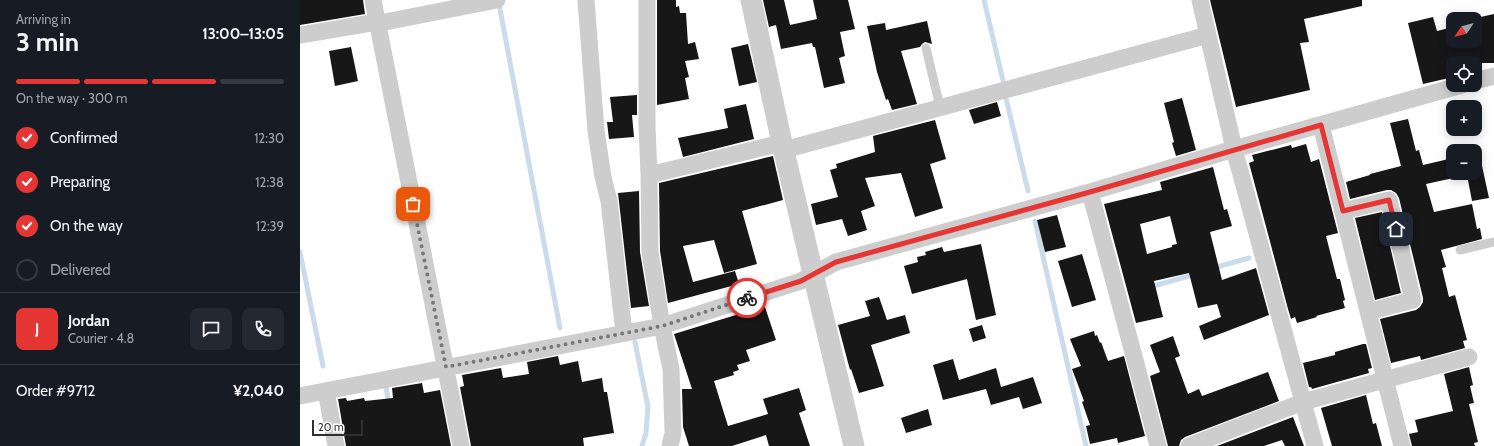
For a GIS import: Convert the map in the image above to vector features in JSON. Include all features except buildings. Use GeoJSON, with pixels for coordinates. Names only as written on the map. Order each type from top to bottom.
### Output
{"type":"FeatureCollection","features":[{"type":"Feature","properties":{"kind":"street"},"geometry":{"type":"LineString","coordinates":[[373,0],[461,446]]}},
{"type":"Feature","properties":{"kind":"street"},"geometry":{"type":"LineString","coordinates":[[300,35],[377,22],[385,22],[497,0]]}},
{"type":"Feature","properties":{"kind":"street"},"geometry":{"type":"LineString","coordinates":[[586,0],[596,132],[603,177],[609,201],[624,333]]}},
{"type":"Feature","properties":{"kind":"street"},"geometry":{"type":"LineString","coordinates":[[647,0],[647,125],[650,252],[662,326],[671,369],[673,433],[670,446]]}},
{"type":"Feature","properties":{"kind":"street"},"geometry":{"type":"LineString","coordinates":[[751,0],[783,146],[854,446]]}},
{"type":"Feature","properties":{"kind":"street"},"geometry":{"type":"LineString","coordinates":[[1200,0],[1234,149],[1315,446]]}},
{"type":"Feature","properties":{"kind":"street"},"geometry":{"type":"LineString","coordinates":[[649,175],[783,146],[940,107],[1208,35]]}},
{"type":"Feature","properties":{"kind":"street"},"geometry":{"type":"LineString","coordinates":[[1482,79],[1494,76]]}},
{"type":"Feature","properties":{"kind":"street"},"geometry":{"type":"LineString","coordinates":[[300,396],[662,326],[801,281],[836,262],[1090,192],[1234,149],[1446,90]]}},
{"type":"Feature","properties":{"kind":"street"},"geometry":{"type":"LineString","coordinates":[[1321,125],[1402,446]]}},
{"type":"Feature","properties":{"kind":"street"},"geometry":{"type":"LineString","coordinates":[[1090,192],[1158,446]]}},
{"type":"Feature","properties":{"kind":"street"},"geometry":{"type":"LineString","coordinates":[[1343,211],[1389,200],[1413,300],[1368,312]]}},
{"type":"Feature","properties":{"kind":"street"},"geometry":{"type":"LineString","coordinates":[[1189,446],[1303,402],[1469,357]]}},
{"type":"Feature","properties":{"kind":"street"},"geometry":{"type":"LineString","coordinates":[[326,391],[336,446]]}},
{"type":"Feature","properties":{"kind":"lane"},"geometry":{"type":"LineString","coordinates":[[926,48],[940,107]]}},
{"type":"Feature","properties":{"kind":"lane"},"geometry":{"type":"LineString","coordinates":[[1460,250],[1494,242]]}},
{"type":"Feature","properties":{"kind":"waterway"},"geometry":{"type":"LineString","coordinates":[[984,0],[1004,85]]}},
{"type":"Feature","properties":{"kind":"waterway"},"geometry":{"type":"LineString","coordinates":[[499,4],[560,328]]}},
{"type":"Feature","properties":{"kind":"waterway"},"geometry":{"type":"LineString","coordinates":[[1005,94],[1028,191]]}},
{"type":"Feature","properties":{"kind":"waterway"},"geometry":{"type":"LineString","coordinates":[[1035,221],[1086,446]]}},
{"type":"Feature","properties":{"kind":"waterway"},"geometry":{"type":"LineString","coordinates":[[300,252],[323,366]]}},
{"type":"Feature","properties":{"kind":"waterway"},"geometry":{"type":"LineString","coordinates":[[1213,268],[1249,258]]}},
{"type":"Feature","properties":{"kind":"waterway"},"geometry":{"type":"LineString","coordinates":[[1150,287],[1196,274]]}},
{"type":"Feature","properties":{"kind":"waterway"},"geometry":{"type":"LineString","coordinates":[[635,342],[648,407],[646,433],[642,446]]}},
{"type":"Feature","properties":{"kind":"waterway"},"geometry":{"type":"LineString","coordinates":[[386,387],[389,404]]}},
{"type":"Feature","properties":{"kind":"way so far"},"geometry":{"type":"LineString","coordinates":[[413,204],[446,367],[662,326],[747,298]]}},
{"type":"Feature","properties":{"kind":"route"},"geometry":{"type":"LineString","coordinates":[[747,298],[801,281],[836,262],[1090,192],[1321,125],[1343,211],[1389,200],[1396,229]]}}]}
